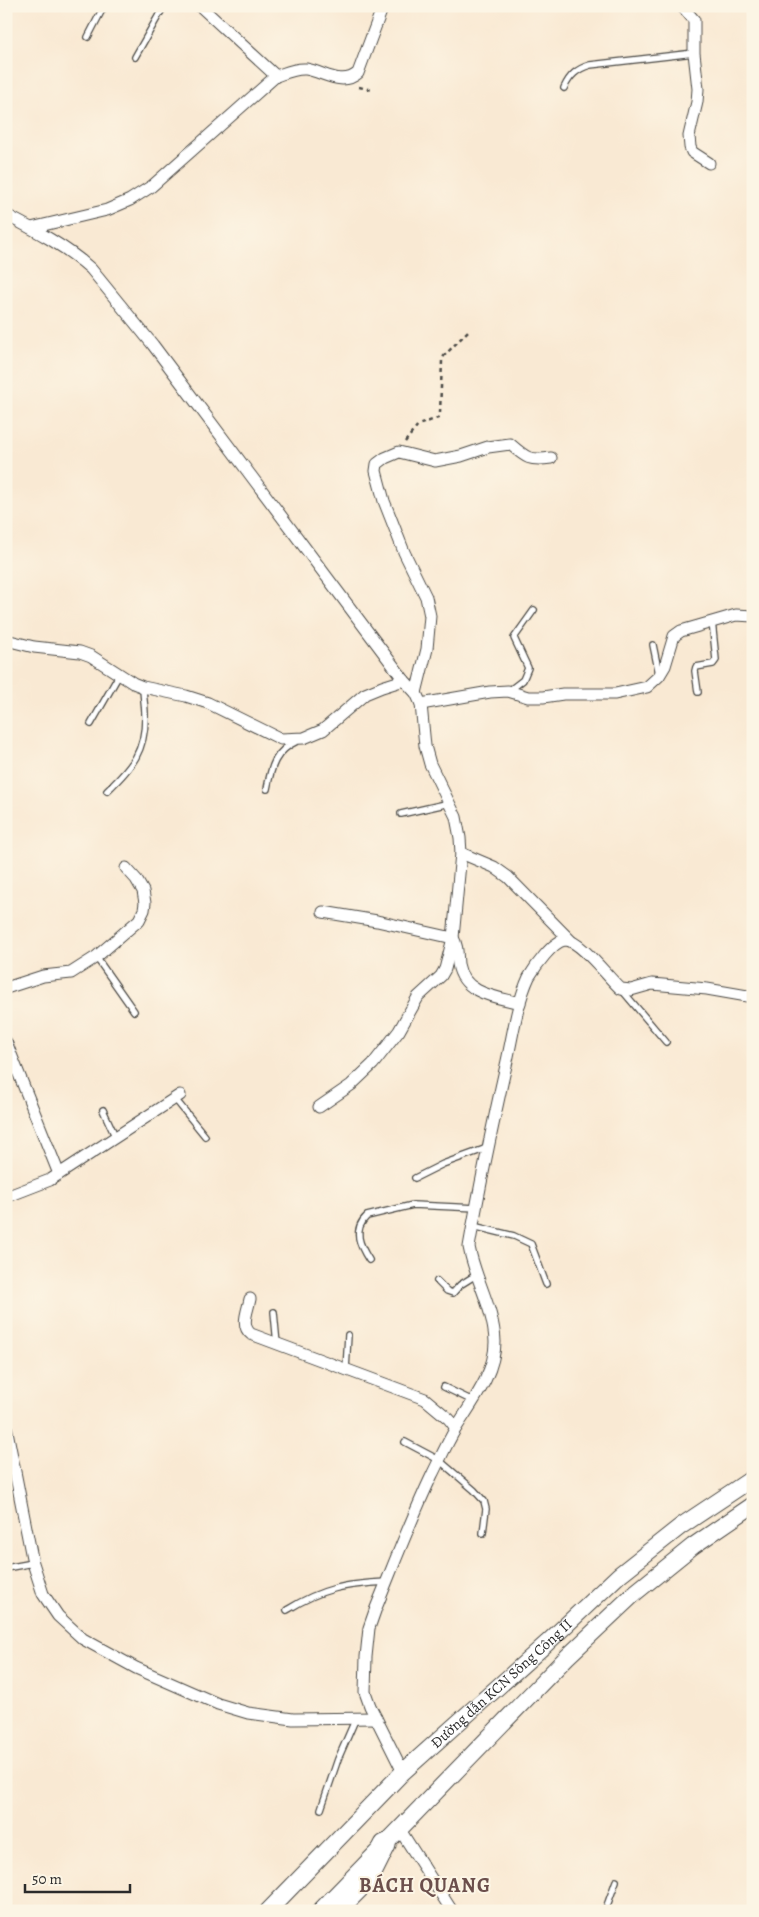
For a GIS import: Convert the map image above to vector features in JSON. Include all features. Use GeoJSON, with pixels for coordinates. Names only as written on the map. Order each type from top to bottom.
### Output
{"type":"FeatureCollection","features":[{"type":"Feature","properties":{"kind":"highway"},"geometry":{"type":"LineString","coordinates":[[340,1911],[344,1902],[369,1877],[393,1837]]}},
{"type":"Feature","properties":{"kind":"street"},"geometry":{"type":"LineString","coordinates":[[200,6],[276,76]]}},
{"type":"Feature","properties":{"kind":"street"},"geometry":{"type":"LineString","coordinates":[[31,228],[107,210],[130,200],[152,186],[276,76],[289,71],[306,69],[344,80],[352,79],[358,73],[383,6]]}},
{"type":"Feature","properties":{"kind":"street"},"geometry":{"type":"LineString","coordinates":[[682,6],[694,20],[694,53],[698,89],[690,136],[690,147],[692,152],[709,163]]}},
{"type":"Feature","properties":{"kind":"street"},"geometry":{"type":"LineString","coordinates":[[6,215],[31,228],[81,260],[91,269],[153,345],[404,680],[416,693],[421,704],[425,746],[430,764],[456,817],[461,853],[453,938],[445,969],[441,976],[418,997],[399,1031],[373,1064],[351,1085],[319,1107]]}},
{"type":"Feature","properties":{"kind":"street"},"geometry":{"type":"LineString","coordinates":[[416,693],[427,649],[430,616],[426,597],[404,552],[384,501],[376,471],[377,464],[399,452],[435,460],[461,456],[510,444],[524,457],[536,460],[551,458]]}},
{"type":"Feature","properties":{"kind":"street"},"geometry":{"type":"LineString","coordinates":[[421,704],[490,692],[508,692],[528,697],[563,694],[615,694],[647,687],[659,676],[665,666],[674,636],[681,631],[736,615],[753,616]]}},
{"type":"Feature","properties":{"kind":"street"},"geometry":{"type":"LineString","coordinates":[[6,640],[34,647],[80,652],[91,656],[143,687],[186,696],[208,703],[282,739],[304,738],[324,730],[365,694],[382,686],[404,680]]}},
{"type":"Feature","properties":{"kind":"street"},"geometry":{"type":"LineString","coordinates":[[461,853],[494,867],[508,877],[621,990],[631,990],[652,984],[707,989],[753,997]]}},
{"type":"Feature","properties":{"kind":"street"},"geometry":{"type":"LineString","coordinates":[[6,988],[43,976],[71,973],[96,957],[138,920],[144,910],[143,891],[136,879],[126,868]]}},
{"type":"Feature","properties":{"kind":"street"},"geometry":{"type":"LineString","coordinates":[[323,912],[377,921],[453,938],[457,943],[459,966],[469,986],[482,994],[520,1003]]}},
{"type":"Feature","properties":{"kind":"street"},"geometry":{"type":"LineString","coordinates":[[403,1772],[365,1692],[364,1668],[370,1628],[387,1582],[439,1460],[456,1428],[485,1382],[490,1368],[495,1342],[492,1325],[469,1247],[487,1148],[520,1003],[529,979],[536,965],[554,946],[564,940],[571,941]]}},
{"type":"Feature","properties":{"kind":"street"},"geometry":{"type":"LineString","coordinates":[[6,1042],[59,1174]]}},
{"type":"Feature","properties":{"kind":"street"},"geometry":{"type":"LineString","coordinates":[[6,1196],[50,1180],[178,1097]]}},
{"type":"Feature","properties":{"kind":"street"},"geometry":{"type":"LineString","coordinates":[[250,1299],[246,1330],[277,1344],[425,1400],[456,1428]]}},
{"type":"Feature","properties":{"kind":"street"},"geometry":{"type":"LineString","coordinates":[[6,1426],[33,1564],[43,1594],[58,1616],[83,1639],[136,1668],[218,1704],[248,1713],[293,1719],[335,1720],[376,1718]]}},
{"type":"Feature","properties":{"kind":"street"},"geometry":{"type":"LineString","coordinates":[[747,1481],[753,1499]]}},
{"type":"Feature","properties":{"kind":"street","name":"Đường dẫn KCN Sông Công II"},"geometry":{"type":"LineString","coordinates":[[268,1911],[403,1772],[547,1643],[619,1574],[681,1526],[747,1481]]}},
{"type":"Feature","properties":{"kind":"street","name":"Đường dẫn KCN Sông Công II"},"geometry":{"type":"LineString","coordinates":[[320,1911],[568,1657],[636,1592],[693,1546],[753,1505]]}},
{"type":"Feature","properties":{"kind":"street"},"geometry":{"type":"LineString","coordinates":[[393,1837],[452,1911]]}},
{"type":"Feature","properties":{"kind":"lane"},"geometry":{"type":"LineString","coordinates":[[88,37],[104,6]]}},
{"type":"Feature","properties":{"kind":"lane"},"geometry":{"type":"LineString","coordinates":[[135,57],[164,6]]}},
{"type":"Feature","properties":{"kind":"lane"},"geometry":{"type":"LineString","coordinates":[[564,88],[568,80],[578,69],[590,65],[694,53]]}},
{"type":"Feature","properties":{"kind":"lane"},"geometry":{"type":"LineString","coordinates":[[508,692],[518,686],[528,668],[514,638],[534,610]]}},
{"type":"Feature","properties":{"kind":"lane"},"geometry":{"type":"LineString","coordinates":[[698,692],[696,667],[713,664],[716,660],[712,621]]}},
{"type":"Feature","properties":{"kind":"lane"},"geometry":{"type":"LineString","coordinates":[[653,645],[659,676]]}},
{"type":"Feature","properties":{"kind":"lane"},"geometry":{"type":"LineString","coordinates":[[91,724],[120,675]]}},
{"type":"Feature","properties":{"kind":"lane"},"geometry":{"type":"LineString","coordinates":[[107,791],[135,760],[144,742],[145,712],[143,687]]}},
{"type":"Feature","properties":{"kind":"lane"},"geometry":{"type":"LineString","coordinates":[[267,789],[270,772],[282,750],[304,738]]}},
{"type":"Feature","properties":{"kind":"lane"},"geometry":{"type":"LineString","coordinates":[[401,814],[450,803]]}},
{"type":"Feature","properties":{"kind":"lane"},"geometry":{"type":"LineString","coordinates":[[96,957],[134,1011]]}},
{"type":"Feature","properties":{"kind":"lane"},"geometry":{"type":"LineString","coordinates":[[621,990],[666,1042]]}},
{"type":"Feature","properties":{"kind":"lane"},"geometry":{"type":"LineString","coordinates":[[178,1097],[205,1136]]}},
{"type":"Feature","properties":{"kind":"lane"},"geometry":{"type":"LineString","coordinates":[[103,1110],[116,1138]]}},
{"type":"Feature","properties":{"kind":"lane"},"geometry":{"type":"LineString","coordinates":[[415,1178],[443,1164],[487,1148]]}},
{"type":"Feature","properties":{"kind":"lane"},"geometry":{"type":"LineString","coordinates":[[370,1260],[360,1245],[361,1224],[367,1216],[414,1205],[477,1208]]}},
{"type":"Feature","properties":{"kind":"lane"},"geometry":{"type":"LineString","coordinates":[[473,1226],[514,1236],[531,1244],[546,1284]]}},
{"type":"Feature","properties":{"kind":"lane"},"geometry":{"type":"LineString","coordinates":[[437,1281],[453,1293],[460,1285],[476,1275]]}},
{"type":"Feature","properties":{"kind":"lane"},"geometry":{"type":"LineString","coordinates":[[274,1312],[277,1344]]}},
{"type":"Feature","properties":{"kind":"lane"},"geometry":{"type":"LineString","coordinates":[[346,1370],[348,1335]]}},
{"type":"Feature","properties":{"kind":"lane"},"geometry":{"type":"LineString","coordinates":[[444,1387],[473,1400]]}},
{"type":"Feature","properties":{"kind":"lane"},"geometry":{"type":"LineString","coordinates":[[405,1442],[439,1460],[484,1501],[486,1509],[483,1533]]}},
{"type":"Feature","properties":{"kind":"lane"},"geometry":{"type":"LineString","coordinates":[[6,1568],[33,1564]]}},
{"type":"Feature","properties":{"kind":"lane"},"geometry":{"type":"LineString","coordinates":[[287,1610],[307,1597],[340,1586],[387,1582]]}},
{"type":"Feature","properties":{"kind":"lane"},"geometry":{"type":"LineString","coordinates":[[321,1809],[338,1759],[356,1718]]}},
{"type":"Feature","properties":{"kind":"lane"},"geometry":{"type":"LineString","coordinates":[[605,1911],[616,1882]]}},
{"type":"Feature","properties":{"kind":"path"},"geometry":{"type":"LineString","coordinates":[[399,452],[418,425],[438,418],[440,413],[442,361],[444,356],[469,330]]}},
{"type":"Feature","properties":{"kind":"district","name":"BÁCH QUANG"},"geometry":{"type":"Point","coordinates":[425,1885]}}]}
